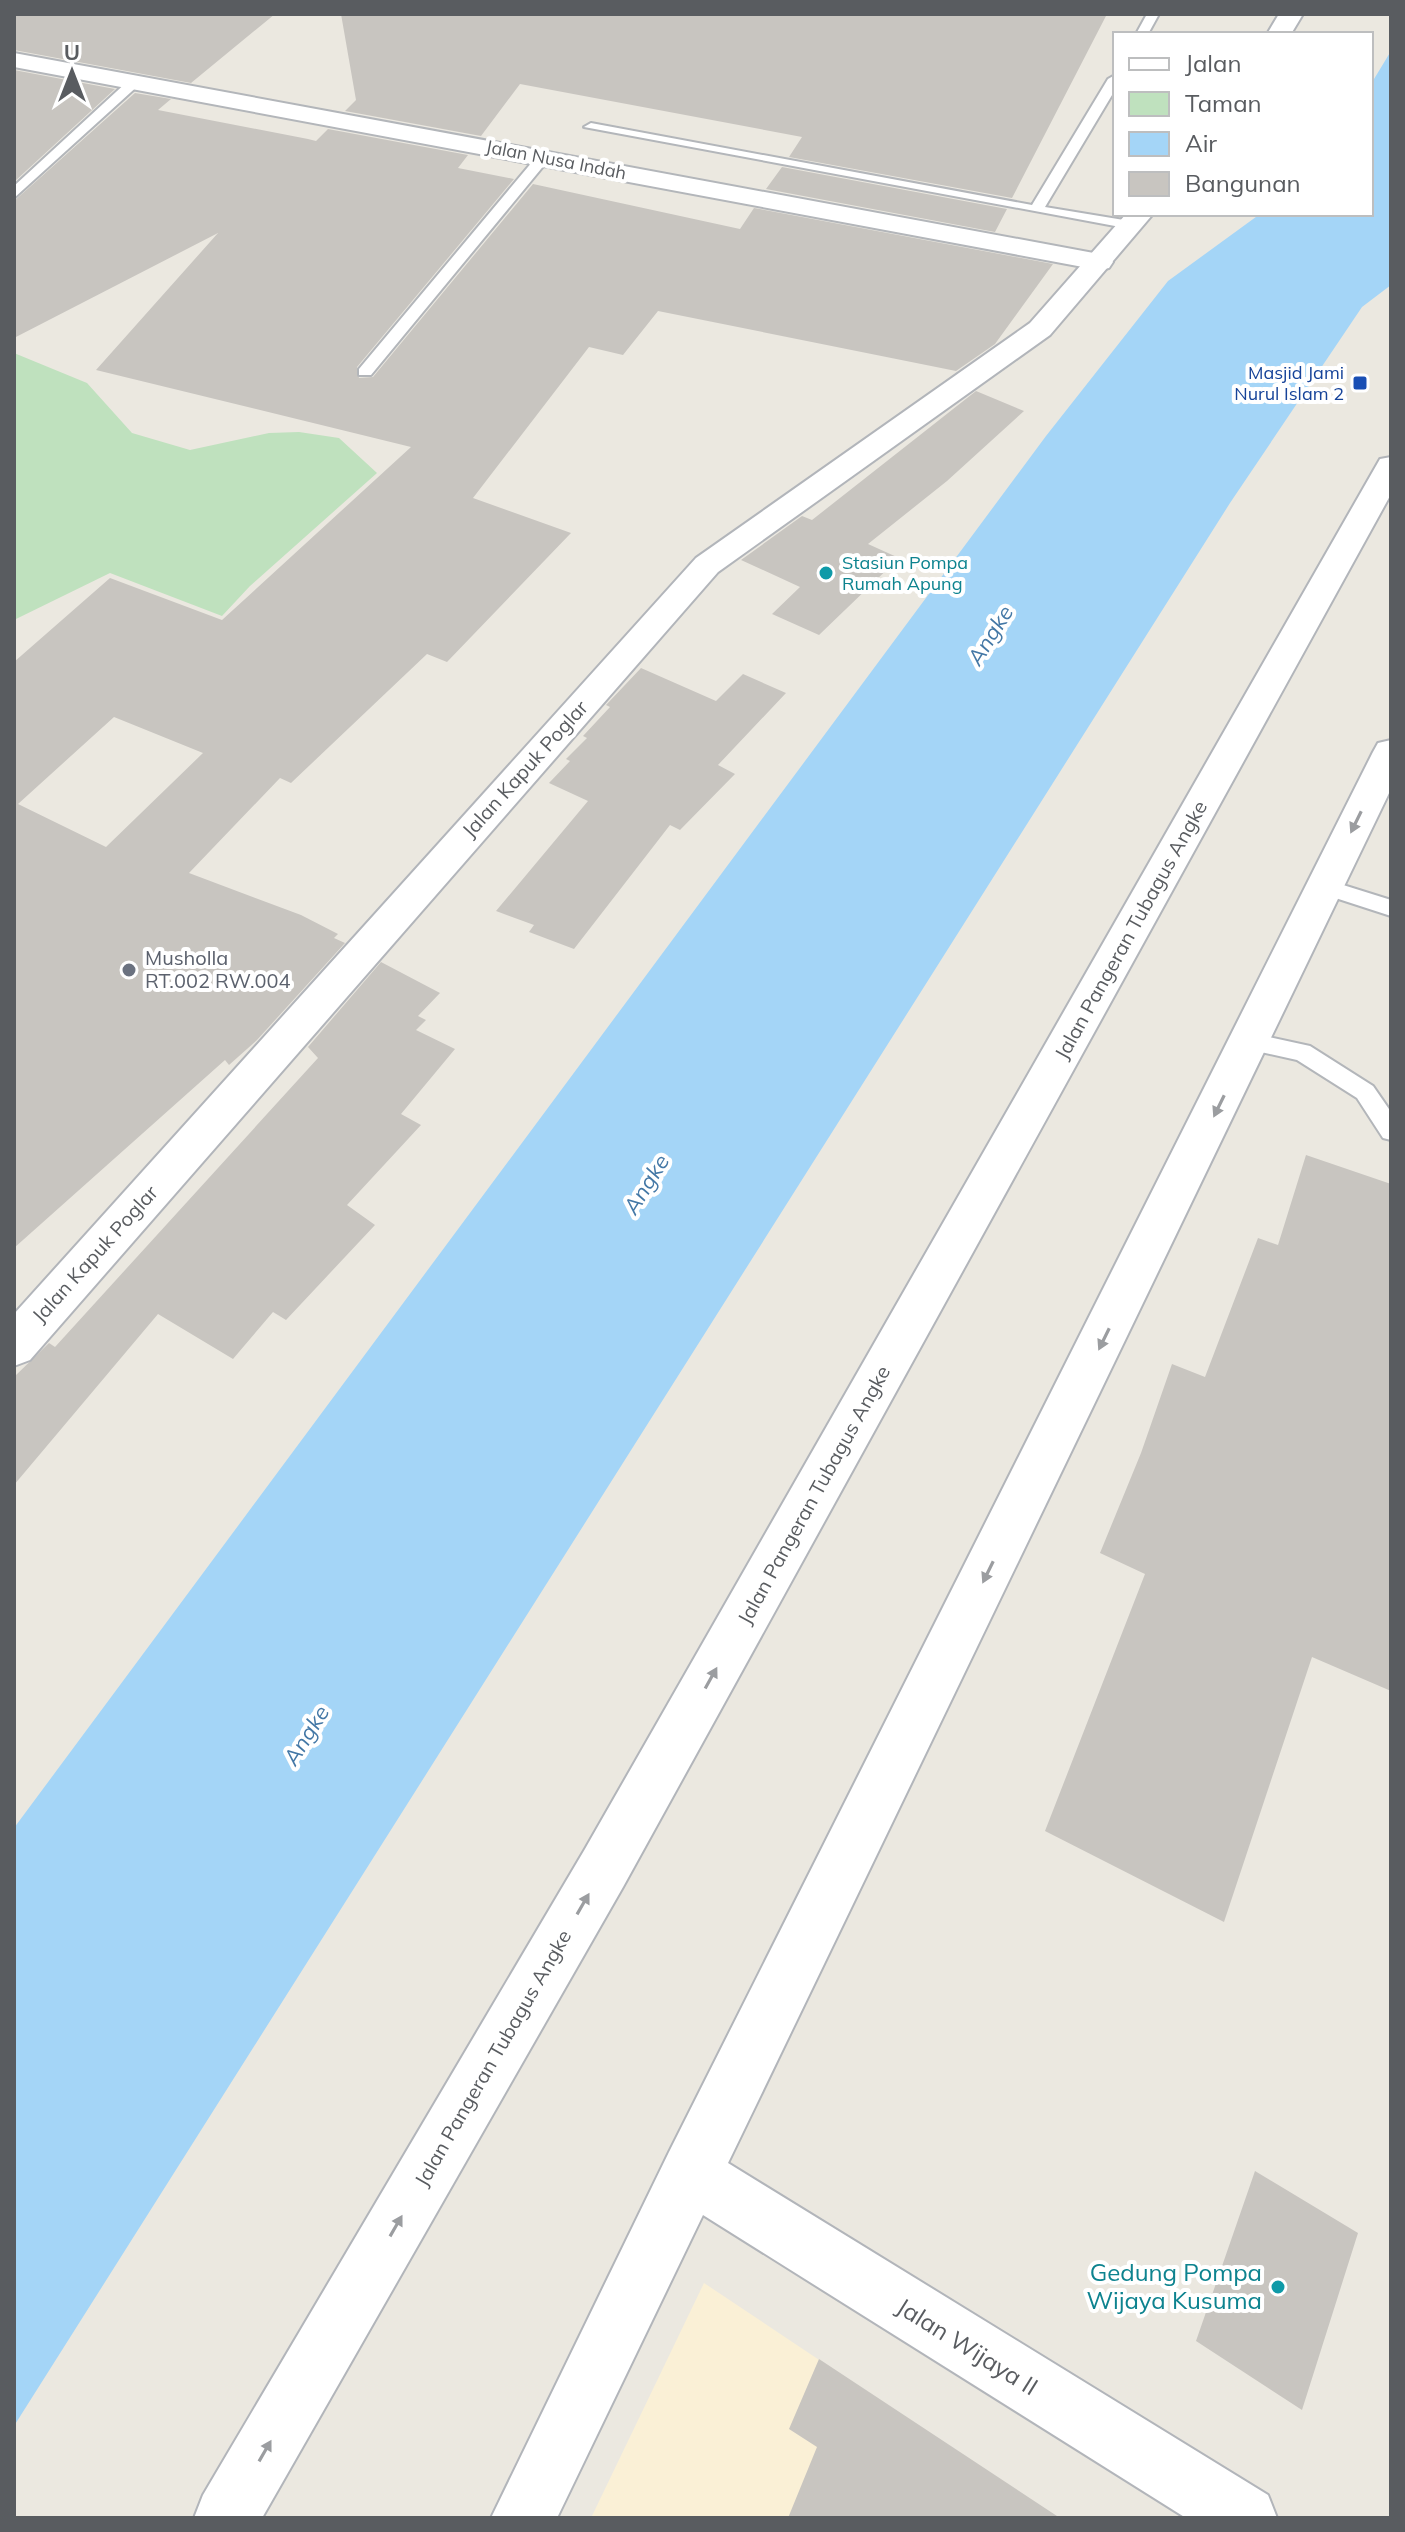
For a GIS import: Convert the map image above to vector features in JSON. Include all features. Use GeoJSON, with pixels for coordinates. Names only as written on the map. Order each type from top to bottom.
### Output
{"type":"FeatureCollection","features":[{"type":"Feature","properties":{"kind":"street"},"geometry":{"type":"LineString","coordinates":[[1280,32],[1291,14]]}},
{"type":"Feature","properties":{"kind":"street","name":"Jalan Nusa Indah"},"geometry":{"type":"LineString","coordinates":[[14,60],[1099,262]]}},
{"type":"Feature","properties":{"kind":"street","name":"Jalan Kapuk Poglar"},"geometry":{"type":"LineString","coordinates":[[14,1346],[707,565],[1040,329],[1136,219]]}},
{"type":"Feature","properties":{"kind":"street","name":"Jalan Pangeran Tubagus Angke"},"geometry":{"type":"LineString","coordinates":[[226,2518],[604,1868],[1391,466]]}},
{"type":"Feature","properties":{"kind":"street"},"geometry":{"type":"LineString","coordinates":[[523,2518],[1391,752]]}},
{"type":"Feature","properties":{"kind":"street","name":"Jalan Wijaya II"},"geometry":{"type":"LineString","coordinates":[[690,2173],[1245,2518]]}},
{"type":"Feature","properties":{"kind":"lane"},"geometry":{"type":"LineString","coordinates":[[1143,32],[1153,14]]}},
{"type":"Feature","properties":{"kind":"lane"},"geometry":{"type":"LineString","coordinates":[[1036,210],[1113,82]]}},
{"type":"Feature","properties":{"kind":"lane"},"geometry":{"type":"LineString","coordinates":[[14,194],[134,83]]}},
{"type":"Feature","properties":{"kind":"lane"},"geometry":{"type":"LineString","coordinates":[[591,127],[1036,210],[1136,219]]}},
{"type":"Feature","properties":{"kind":"lane"},"geometry":{"type":"LineString","coordinates":[[365,372],[543,158]]}},
{"type":"Feature","properties":{"kind":"lane"},"geometry":{"type":"LineString","coordinates":[[1324,887],[1391,908]]}},
{"type":"Feature","properties":{"kind":"lane"},"geometry":{"type":"LineString","coordinates":[[1251,1042],[1302,1052],[1365,1092],[1391,1131]]}},
{"type":"Feature","properties":{"kind":"shaded area"},"geometry":{"type":"Polygon","coordinates":[[[704,2283],[1056,2518],[591,2518],[704,2283]]]}},
{"type":"Feature","properties":{"kind":"green space"},"geometry":{"type":"Polygon","coordinates":[[[14,353],[87,383],[132,433],[190,450],[269,433],[299,432],[339,438],[377,473],[250,586],[222,616],[110,573],[16,619],[14,353]]]}},
{"type":"Feature","properties":{"kind":"water","name":"Angke"},"geometry":{"type":"Polygon","coordinates":[[[1391,51],[1391,285],[1362,307],[1230,503],[14,2426],[14,1828],[1046,436],[1168,281],[1257,216],[1373,216],[1373,81],[1391,51]]]}},
{"type":"Feature","properties":{"kind":"building"},"geometry":{"type":"Polygon","coordinates":[[[14,14],[275,14],[191,83],[14,50],[14,14]]]}},
{"type":"Feature","properties":{"kind":"building"},"geometry":{"type":"Polygon","coordinates":[[[341,14],[1107,14],[1012,198],[789,157],[802,137],[520,84],[481,136],[345,111],[356,100],[341,14]]]}},
{"type":"Feature","properties":{"kind":"building"},"geometry":{"type":"Polygon","coordinates":[[[14,70],[115,89],[14,182],[14,70]]]}},
{"type":"Feature","properties":{"kind":"building"},"geometry":{"type":"Polygon","coordinates":[[[135,93],[171,99],[158,110],[316,141],[328,129],[468,155],[458,168],[514,179],[357,367],[359,378],[373,377],[533,184],[740,229],[754,208],[1053,264],[995,344],[956,371],[658,311],[623,355],[589,347],[473,498],[571,533],[447,662],[427,654],[291,783],[280,778],[189,873],[301,915],[338,934],[334,938],[345,943],[257,1040],[229,1065],[225,1060],[14,1248],[14,662],[110,578],[222,620],[411,447],[96,370],[218,233],[14,338],[14,201],[135,93]],[[114,717],[18,804],[106,847],[203,753],[114,717]]]}},
{"type":"Feature","properties":{"kind":"building"},"geometry":{"type":"Polygon","coordinates":[[[782,167],[1007,209],[995,232],[766,189],[782,167]]]}},
{"type":"Feature","properties":{"kind":"building"},"geometry":{"type":"Polygon","coordinates":[[[976,391],[1024,411],[947,481],[868,544],[899,558],[819,635],[772,614],[800,587],[741,560],[802,516],[812,520],[976,391]]]}},
{"type":"Feature","properties":{"kind":"building"},"geometry":{"type":"Polygon","coordinates":[[[641,668],[716,701],[743,674],[786,693],[718,765],[735,774],[680,830],[670,825],[574,949],[529,932],[534,925],[496,911],[588,801],[549,783],[570,761],[566,759],[587,738],[583,736],[610,707],[606,705],[641,668]]]}},
{"type":"Feature","properties":{"kind":"building"},"geometry":{"type":"Polygon","coordinates":[[[381,962],[440,993],[418,1016],[426,1020],[416,1030],[455,1049],[401,1114],[421,1125],[347,1205],[375,1225],[286,1320],[273,1312],[233,1359],[158,1314],[14,1485],[14,1377],[49,1343],[55,1347],[318,1058],[308,1047],[381,962]]]}},
{"type":"Feature","properties":{"kind":"building"},"geometry":{"type":"Polygon","coordinates":[[[1306,1155],[1391,1184],[1391,1691],[1312,1657],[1224,1922],[1045,1831],[1145,1574],[1100,1553],[1141,1453],[1172,1364],[1205,1377],[1258,1238],[1278,1245],[1306,1155]]]}},
{"type":"Feature","properties":{"kind":"building","name":"Gedung Pompa Wijaya Kusuma"},"geometry":{"type":"Polygon","coordinates":[[[1255,2171],[1358,2233],[1302,2410],[1196,2341],[1255,2171]]]}},
{"type":"Feature","properties":{"kind":"building"},"geometry":{"type":"Polygon","coordinates":[[[819,2359],[1060,2518],[788,2518],[817,2447],[789,2429],[819,2359]]]}},
{"type":"Feature","properties":{"kind":"place","name":"Masjid Jami Nurul Islam 2"},"geometry":{"type":"Point","coordinates":[1360,383]}},
{"type":"Feature","properties":{"kind":"place","name":"Stasiun Pompa Rumah Apung"},"geometry":{"type":"Point","coordinates":[826,573]}},
{"type":"Feature","properties":{"kind":"place","name":"Musholla RT.002 RW.004"},"geometry":{"type":"Point","coordinates":[129,970]}},
{"type":"Feature","properties":{"kind":"place","name":"Gedung Pompa Wijaya Kusuma"},"geometry":{"type":"Point","coordinates":[1278,2287]}}]}
